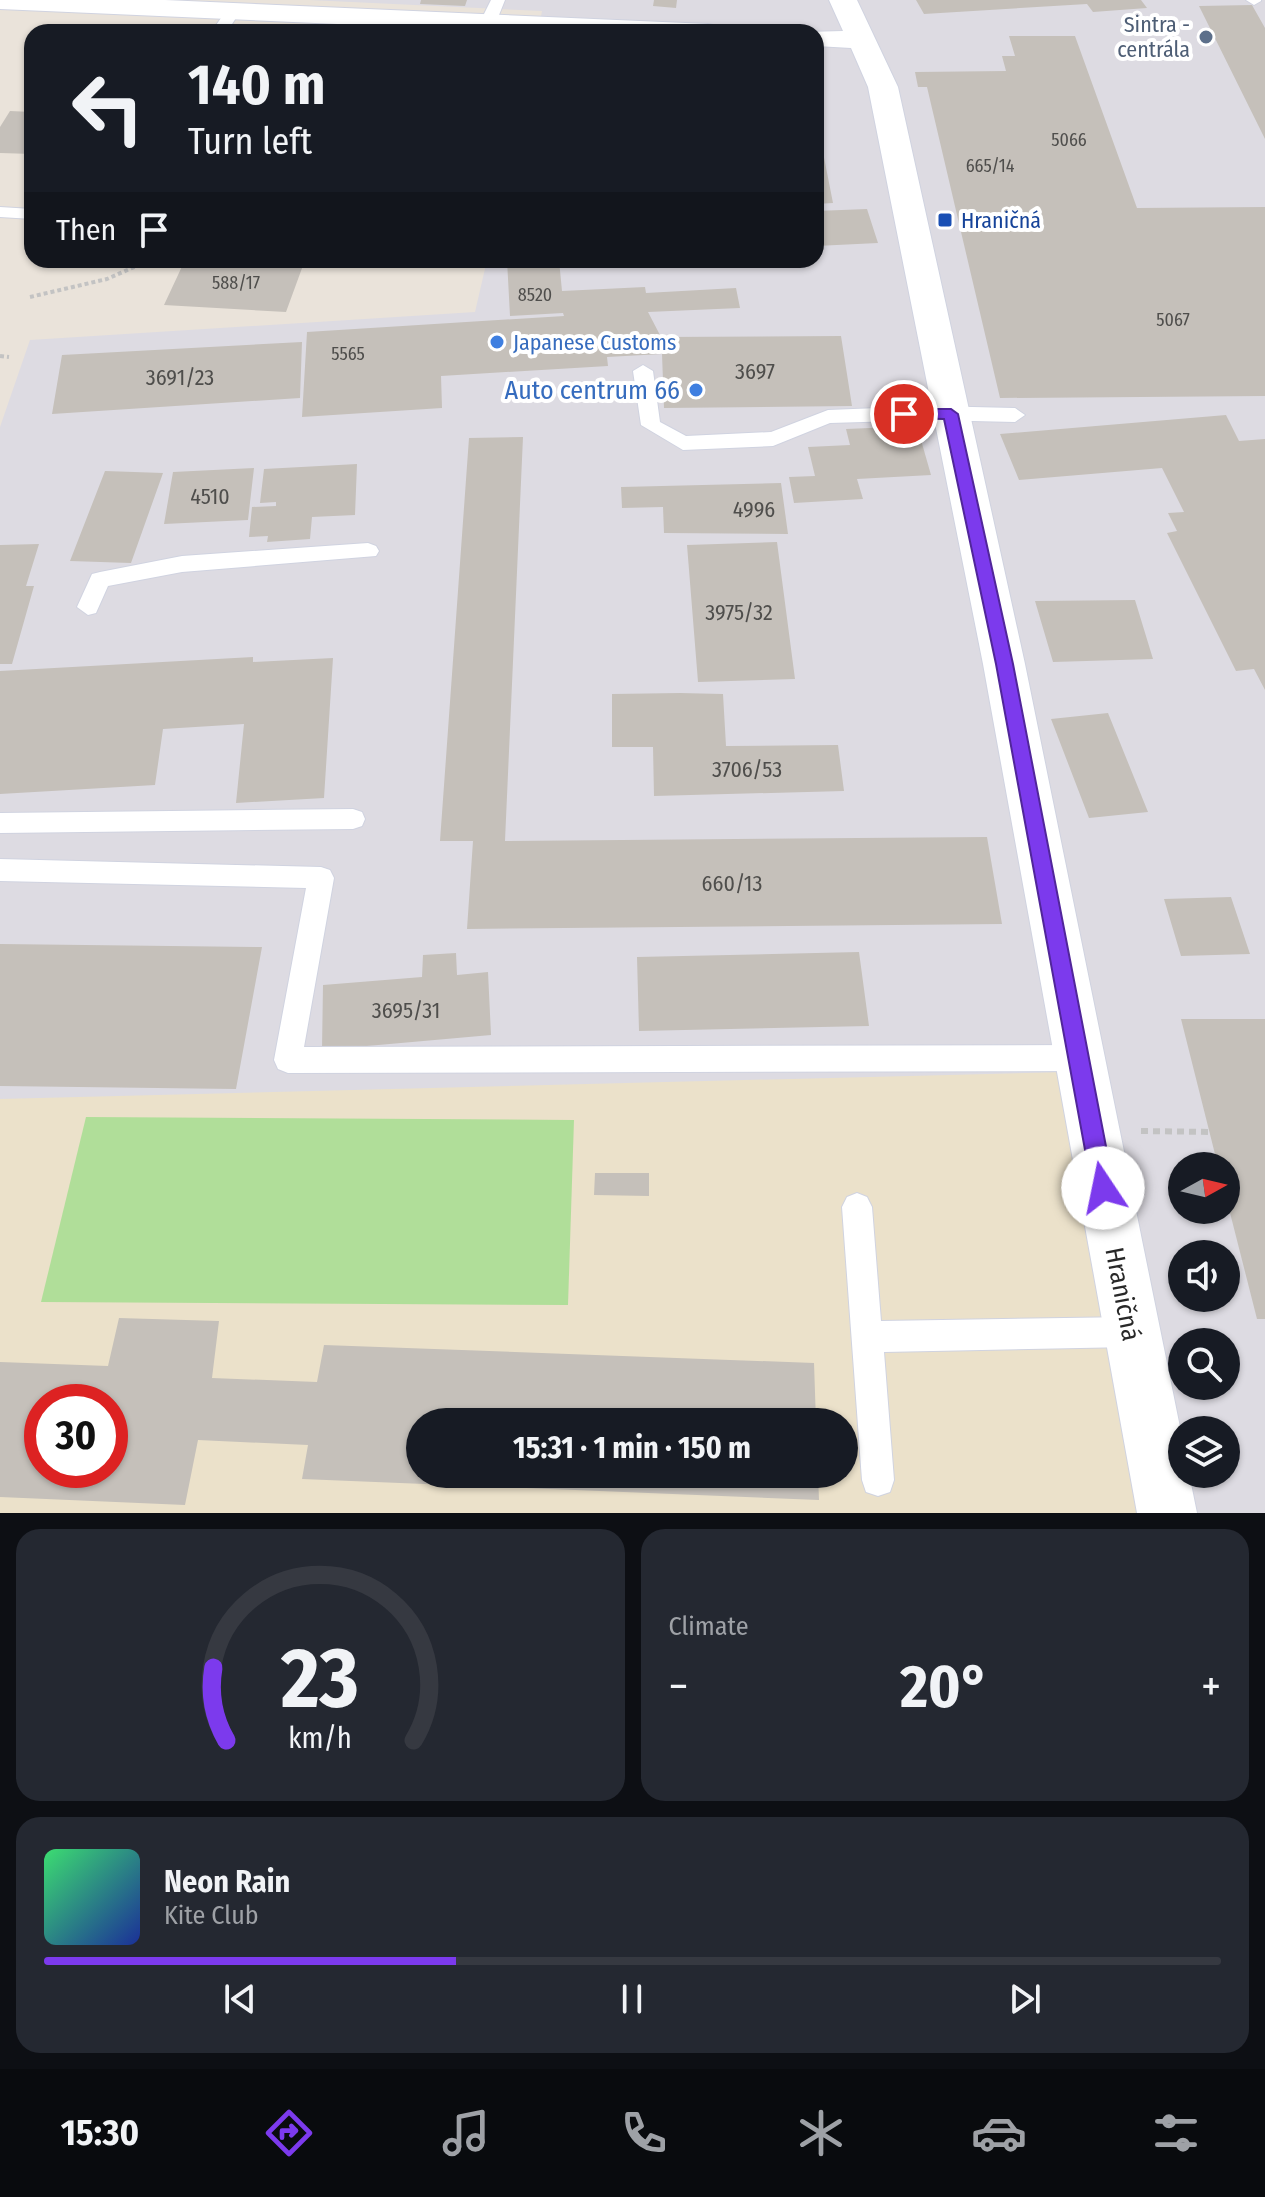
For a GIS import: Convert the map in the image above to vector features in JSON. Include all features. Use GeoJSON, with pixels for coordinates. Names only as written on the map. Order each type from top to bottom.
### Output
{"type":"FeatureCollection","features":[{"type":"Feature","properties":{"kind":"street","name":"Hraničná"},"geometry":{"type":"LineString","coordinates":[[843,0],[883,87],[1007,680],[1167,1513]]}},
{"type":"Feature","properties":{"kind":"street"},"geometry":{"type":"LineString","coordinates":[[0,1],[142,3],[227,21],[493,10],[516,24]]}},
{"type":"Feature","properties":{"kind":"street"},"geometry":{"type":"LineString","coordinates":[[824,38],[860,40]]}},
{"type":"Feature","properties":{"kind":"lane"},"geometry":{"type":"LineString","coordinates":[[0,212],[24,214]]}},
{"type":"Feature","properties":{"kind":"lane"},"geometry":{"type":"LineString","coordinates":[[643,371],[651,425],[683,443],[773,439],[828,417],[1015,415]]}},
{"type":"Feature","properties":{"kind":"lane"},"geometry":{"type":"LineString","coordinates":[[88,607],[100,580],[182,564],[368,551]]}},
{"type":"Feature","properties":{"kind":"lane"},"geometry":{"type":"LineString","coordinates":[[0,823],[353,819]]}},
{"type":"Feature","properties":{"kind":"lane"},"geometry":{"type":"LineString","coordinates":[[0,870],[321,878],[288,1060],[1078,1058]]}},
{"type":"Feature","properties":{"kind":"lane"},"geometry":{"type":"LineString","coordinates":[[857,1207],[878,1480]]}},
{"type":"Feature","properties":{"kind":"lane"},"geometry":{"type":"LineString","coordinates":[[868,1337],[1131,1332]]}},
{"type":"Feature","properties":{"kind":"path"},"geometry":{"type":"LineString","coordinates":[[30,297],[72,290],[136,268]]}},
{"type":"Feature","properties":{"kind":"path"},"geometry":{"type":"LineString","coordinates":[[0,356],[9,357]]}},
{"type":"Feature","properties":{"kind":"path"},"geometry":{"type":"LineString","coordinates":[[1092,1130],[1210,1132]]}},
{"type":"Feature","properties":{"kind":"shaded area"},"geometry":{"type":"Polygon","coordinates":[[[309,0],[1265,0],[1265,1513],[1146,1513],[0,1099],[0,427],[30,340],[475,312],[485,268],[824,268],[824,24],[540,24],[542,11],[309,0]]]}},
{"type":"Feature","properties":{"kind":"shaded area"},"geometry":{"type":"Polygon","coordinates":[[[1064,1072],[1146,1513],[0,1513],[0,1099],[1064,1072]]]}},
{"type":"Feature","properties":{"kind":"green space"},"geometry":{"type":"Polygon","coordinates":[[[86,1117],[574,1120],[568,1305],[41,1302],[86,1117]]]}},
{"type":"Feature","properties":{"kind":"building"},"geometry":{"type":"Polygon","coordinates":[[[421,0],[467,0],[465,6],[420,4],[421,0]]]}},
{"type":"Feature","properties":{"kind":"building"},"geometry":{"type":"Polygon","coordinates":[[[654,0],[677,0],[676,8],[653,6],[654,0]]]}},
{"type":"Feature","properties":{"kind":"building"},"geometry":{"type":"Polygon","coordinates":[[[916,0],[1141,0],[1147,8],[1093,12],[1087,4],[924,14],[916,0]]]}},
{"type":"Feature","properties":{"kind":"building"},"geometry":{"type":"Polygon","coordinates":[[[1252,5],[1265,28],[1265,139],[1199,6],[1252,5]]]}},
{"type":"Feature","properties":{"kind":"building"},"geometry":{"type":"Polygon","coordinates":[[[1009,36],[1075,36],[1137,208],[1265,207],[1265,396],[1000,398],[927,87],[918,87],[915,72],[1006,71],[1002,56],[1015,56],[1009,36]]]}},
{"type":"Feature","properties":{"kind":"building"},"geometry":{"type":"Polygon","coordinates":[[[10,111],[24,112],[24,154],[0,153],[0,127],[10,111]]]}},
{"type":"Feature","properties":{"kind":"building"},"geometry":{"type":"Polygon","coordinates":[[[824,157],[833,203],[824,204],[824,157]]]}},
{"type":"Feature","properties":{"kind":"building"},"geometry":{"type":"Polygon","coordinates":[[[867,209],[878,243],[824,246],[824,211],[867,209]]]}},
{"type":"Feature","properties":{"kind":"building"},"geometry":{"type":"Polygon","coordinates":[[[181,268],[302,268],[286,312],[164,305],[181,268]]]}},
{"type":"Feature","properties":{"kind":"building"},"geometry":{"type":"Polygon","coordinates":[[[507,268],[560,268],[562,291],[645,287],[646,293],[736,288],[740,308],[648,312],[661,337],[841,336],[852,406],[664,408],[662,354],[607,357],[608,366],[441,376],[442,408],[302,417],[307,332],[564,316],[563,313],[510,316],[507,268]]]}},
{"type":"Feature","properties":{"kind":"building"},"geometry":{"type":"Polygon","coordinates":[[[302,342],[300,398],[52,414],[62,355],[302,342]]]}},
{"type":"Feature","properties":{"kind":"building"},"geometry":{"type":"Polygon","coordinates":[[[1226,415],[1239,441],[1265,439],[1265,690],[1254,669],[1236,671],[1167,533],[1177,531],[1168,513],[1184,512],[1162,468],[1019,480],[1000,434],[1226,415]]]}},
{"type":"Feature","properties":{"kind":"building"},"geometry":{"type":"Polygon","coordinates":[[[917,426],[931,475],[857,479],[863,499],[794,503],[789,477],[815,476],[808,447],[850,445],[846,429],[917,426]]]}},
{"type":"Feature","properties":{"kind":"building"},"geometry":{"type":"Polygon","coordinates":[[[523,437],[505,841],[987,837],[1002,924],[467,929],[473,841],[440,841],[469,438],[523,437]]]}},
{"type":"Feature","properties":{"kind":"building"},"geometry":{"type":"Polygon","coordinates":[[[357,464],[355,515],[312,517],[310,539],[267,542],[268,536],[249,537],[252,507],[276,506],[276,502],[260,503],[264,469],[357,464]]]}},
{"type":"Feature","properties":{"kind":"building"},"geometry":{"type":"Polygon","coordinates":[[[254,468],[248,520],[164,524],[173,472],[254,468]]]}},
{"type":"Feature","properties":{"kind":"building"},"geometry":{"type":"Polygon","coordinates":[[[105,471],[163,473],[131,563],[70,561],[105,471]]]}},
{"type":"Feature","properties":{"kind":"building"},"geometry":{"type":"Polygon","coordinates":[[[781,483],[788,534],[664,533],[663,507],[622,508],[621,487],[781,483]]]}},
{"type":"Feature","properties":{"kind":"building"},"geometry":{"type":"Polygon","coordinates":[[[777,542],[795,679],[698,682],[687,545],[777,542]]]}},
{"type":"Feature","properties":{"kind":"building"},"geometry":{"type":"Polygon","coordinates":[[[39,544],[26,586],[34,586],[12,664],[0,664],[0,545],[39,544]]]}},
{"type":"Feature","properties":{"kind":"building"},"geometry":{"type":"Polygon","coordinates":[[[1135,600],[1153,659],[1053,662],[1035,601],[1135,600]]]}},
{"type":"Feature","properties":{"kind":"building"},"geometry":{"type":"Polygon","coordinates":[[[253,657],[253,662],[333,658],[324,798],[236,803],[244,724],[163,729],[155,785],[0,794],[0,671],[253,657]]]}},
{"type":"Feature","properties":{"kind":"building"},"geometry":{"type":"Polygon","coordinates":[[[612,694],[723,694],[726,746],[838,745],[844,791],[654,796],[653,747],[612,747],[612,694]]]}},
{"type":"Feature","properties":{"kind":"building"},"geometry":{"type":"Polygon","coordinates":[[[1108,713],[1148,812],[1089,818],[1051,719],[1108,713]]]}},
{"type":"Feature","properties":{"kind":"building"},"geometry":{"type":"Polygon","coordinates":[[[1231,897],[1250,954],[1181,956],[1164,899],[1231,897]]]}},
{"type":"Feature","properties":{"kind":"building"},"geometry":{"type":"Polygon","coordinates":[[[0,944],[262,947],[236,1089],[0,1086],[0,944]]]}},
{"type":"Feature","properties":{"kind":"building"},"geometry":{"type":"Polygon","coordinates":[[[859,952],[869,1026],[639,1031],[637,957],[859,952]]]}},
{"type":"Feature","properties":{"kind":"building"},"geometry":{"type":"Polygon","coordinates":[[[456,953],[457,975],[488,972],[491,1035],[322,1050],[323,985],[422,977],[423,955],[456,953]]]}},
{"type":"Feature","properties":{"kind":"building"},"geometry":{"type":"Polygon","coordinates":[[[1181,1019],[1265,1019],[1265,1319],[1257,1319],[1240,1252],[1240,1240],[1237,1240],[1233,1224],[1240,1224],[1240,1152],[1214,1152],[1181,1019]]]}},
{"type":"Feature","properties":{"kind":"building"},"geometry":{"type":"Polygon","coordinates":[[[595,1173],[649,1173],[649,1196],[594,1195],[595,1173]]]}},
{"type":"Feature","properties":{"kind":"building"},"geometry":{"type":"Polygon","coordinates":[[[119,1318],[219,1321],[212,1378],[317,1382],[324,1345],[814,1363],[816,1408],[406,1408],[406,1483],[302,1479],[308,1445],[198,1440],[185,1505],[0,1497],[0,1362],[108,1366],[119,1318]]]}},
{"type":"Feature","properties":{"kind":"building"},"geometry":{"type":"Polygon","coordinates":[[[524,1488],[819,1488],[819,1500],[524,1488]]]}},
{"type":"Feature","properties":{"kind":"place","name":"Sintra - centrála"},"geometry":{"type":"Point","coordinates":[1206,37]}},
{"type":"Feature","properties":{"kind":"place","name":"Hraničná"},"geometry":{"type":"Point","coordinates":[945,220]}},
{"type":"Feature","properties":{"kind":"place","name":"Japanese Customs"},"geometry":{"type":"Point","coordinates":[497,342]}},
{"type":"Feature","properties":{"kind":"place","name":"Auto centrum 66"},"geometry":{"type":"Point","coordinates":[696,390]}},
{"type":"Feature","properties":{"kind":"route"},"geometry":{"type":"LineString","coordinates":[[904,414],[951,414],[1004,664],[1103,1188]]}}]}
